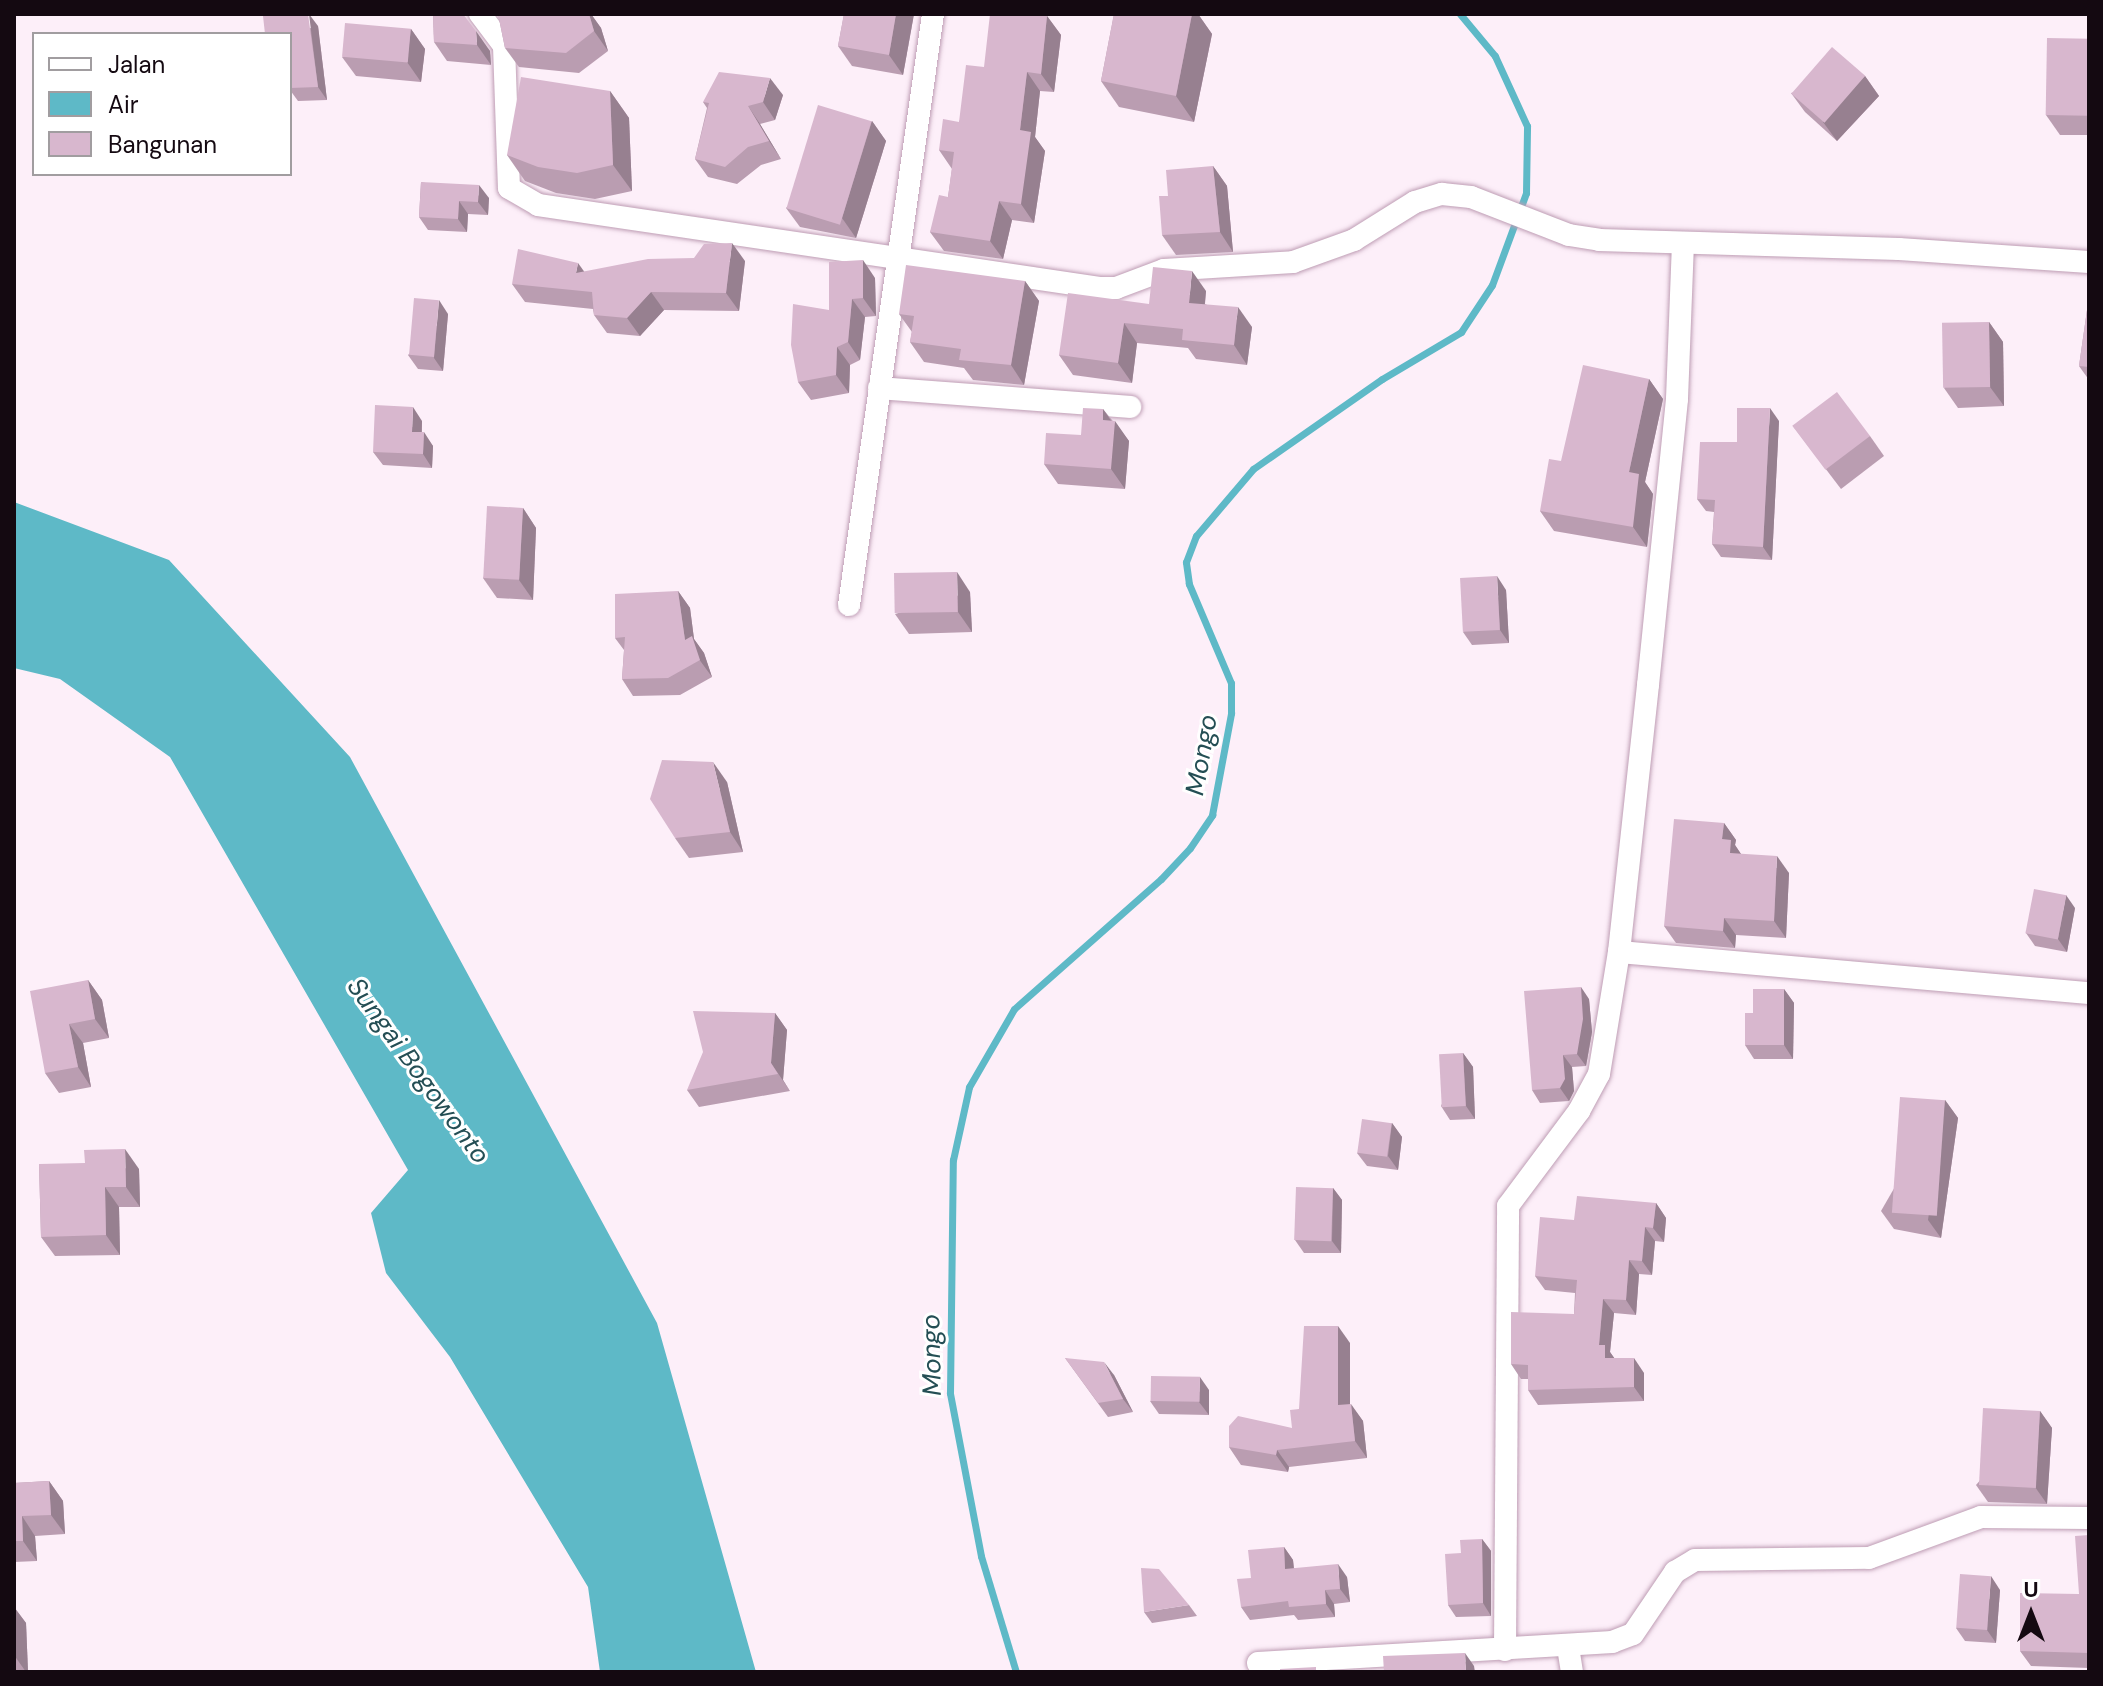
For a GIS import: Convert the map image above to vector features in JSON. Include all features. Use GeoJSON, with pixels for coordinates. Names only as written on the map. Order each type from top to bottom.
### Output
{"type":"FeatureCollection","features":[{"type":"Feature","properties":{"kind":"street"},"geometry":{"type":"LineString","coordinates":[[480,14],[504,46],[507,179],[517,196],[538,205],[1116,288],[1164,270],[1293,262],[1354,240],[1415,202],[1442,194],[1471,197],[1569,235],[1683,245],[1899,249],[2089,262]]}},
{"type":"Feature","properties":{"kind":"street"},"geometry":{"type":"LineString","coordinates":[[849,605],[933,14]]}},
{"type":"Feature","properties":{"kind":"street"},"geometry":{"type":"LineString","coordinates":[[1505,1650],[1508,1206],[1597,1082],[1619,952],[1677,399],[1683,245]]}},
{"type":"Feature","properties":{"kind":"street"},"geometry":{"type":"LineString","coordinates":[[879,388],[1130,407]]}},
{"type":"Feature","properties":{"kind":"street"},"geometry":{"type":"LineString","coordinates":[[1619,952],[2089,993]]}},
{"type":"Feature","properties":{"kind":"street"},"geometry":{"type":"LineString","coordinates":[[1258,1663],[1568,1647],[1633,1634],[1675,1572],[1695,1560],[1869,1558],[1981,1517],[2089,1518]]}},
{"type":"Feature","properties":{"kind":"street"},"geometry":{"type":"LineString","coordinates":[[1568,1647],[1572,1672]]}},
{"type":"Feature","properties":{"kind":"water","name":"Sungai Bogowonto"},"geometry":{"type":"Polygon","coordinates":[[[14,502],[169,560],[350,757],[657,1323],[756,1672],[600,1672],[588,1587],[450,1357],[386,1273],[371,1213],[408,1170],[170,757],[60,679],[14,668],[14,502]]]}},
{"type":"Feature","properties":{"kind":"building"},"geometry":{"type":"Polygon","coordinates":[[[308,14],[318,87],[292,88],[292,32],[265,32],[263,16],[308,14]]]}},
{"type":"Feature","properties":{"kind":"building"},"geometry":{"type":"Polygon","coordinates":[[[433,14],[463,14],[476,31],[477,45],[434,42],[433,14]]]}},
{"type":"Feature","properties":{"kind":"building"},"geometry":{"type":"Polygon","coordinates":[[[498,14],[589,14],[594,31],[566,53],[505,48],[498,14]]]}},
{"type":"Feature","properties":{"kind":"building"},"geometry":{"type":"Polygon","coordinates":[[[844,14],[896,14],[889,55],[838,46],[844,14]]]}},
{"type":"Feature","properties":{"kind":"building"},"geometry":{"type":"Polygon","coordinates":[[[990,14],[1047,16],[1041,74],[1027,72],[1020,130],[1031,132],[1021,204],[999,201],[990,241],[930,232],[939,195],[948,197],[954,152],[939,150],[943,119],[959,122],[966,65],[984,67],[990,14]]]}},
{"type":"Feature","properties":{"kind":"building"},"geometry":{"type":"Polygon","coordinates":[[[1114,14],[1192,14],[1176,96],[1101,81],[1114,14]]]}},
{"type":"Feature","properties":{"kind":"building"},"geometry":{"type":"Polygon","coordinates":[[[345,23],[411,29],[408,63],[342,57],[345,23]]]}},
{"type":"Feature","properties":{"kind":"building"},"geometry":{"type":"Polygon","coordinates":[[[2047,38],[2089,39],[2088,116],[2046,115],[2047,38]]]}},
{"type":"Feature","properties":{"kind":"building"},"geometry":{"type":"Polygon","coordinates":[[[1832,47],[1865,76],[1825,123],[1791,94],[1832,47]]]}},
{"type":"Feature","properties":{"kind":"building"},"geometry":{"type":"Polygon","coordinates":[[[719,72],[770,78],[763,102],[748,106],[769,141],[748,147],[725,167],[695,159],[709,103],[703,102],[719,72]]]}},
{"type":"Feature","properties":{"kind":"building"},"geometry":{"type":"Polygon","coordinates":[[[521,77],[610,91],[613,165],[577,173],[538,167],[507,155],[521,77]]]}},
{"type":"Feature","properties":{"kind":"building"},"geometry":{"type":"Polygon","coordinates":[[[818,105],[872,121],[840,225],[786,208],[818,105]]]}},
{"type":"Feature","properties":{"kind":"building"},"geometry":{"type":"Polygon","coordinates":[[[1213,166],[1220,232],[1162,235],[1159,196],[1168,196],[1166,170],[1213,166]]]}},
{"type":"Feature","properties":{"kind":"building"},"geometry":{"type":"Polygon","coordinates":[[[421,182],[479,185],[478,202],[459,201],[458,219],[419,217],[421,182]]]}},
{"type":"Feature","properties":{"kind":"building"},"geometry":{"type":"Polygon","coordinates":[[[732,243],[726,293],[651,292],[627,318],[594,315],[592,292],[512,284],[518,249],[578,263],[576,273],[648,259],[694,258],[704,244],[732,243]]]}},
{"type":"Feature","properties":{"kind":"building"},"geometry":{"type":"Polygon","coordinates":[[[863,260],[863,298],[852,299],[848,342],[837,347],[836,375],[798,382],[791,345],[793,304],[829,310],[829,262],[863,260]]]}},
{"type":"Feature","properties":{"kind":"building"},"geometry":{"type":"Polygon","coordinates":[[[906,265],[1025,281],[1011,365],[959,360],[961,349],[910,342],[914,316],[899,314],[906,265]]]}},
{"type":"Feature","properties":{"kind":"building"},"geometry":{"type":"Polygon","coordinates":[[[1153,267],[1192,271],[1189,303],[1238,307],[1234,345],[1182,340],[1183,329],[1124,323],[1118,363],[1059,355],[1068,293],[1149,304],[1153,267]]]}},
{"type":"Feature","properties":{"kind":"building"},"geometry":{"type":"Polygon","coordinates":[[[2089,296],[2089,367],[2079,366],[2089,296]]]}},
{"type":"Feature","properties":{"kind":"building"},"geometry":{"type":"Polygon","coordinates":[[[414,298],[439,300],[434,357],[409,355],[414,298]]]}},
{"type":"Feature","properties":{"kind":"building"},"geometry":{"type":"Polygon","coordinates":[[[1989,322],[1990,387],[1943,388],[1942,323],[1989,322]]]}},
{"type":"Feature","properties":{"kind":"building"},"geometry":{"type":"Polygon","coordinates":[[[1583,365],[1649,379],[1629,472],[1639,474],[1633,527],[1540,511],[1549,459],[1561,461],[1583,365]]]}},
{"type":"Feature","properties":{"kind":"building"},"geometry":{"type":"Polygon","coordinates":[[[1837,392],[1870,436],[1825,470],[1792,426],[1837,392]]]}},
{"type":"Feature","properties":{"kind":"building"},"geometry":{"type":"Polygon","coordinates":[[[375,405],[413,407],[412,432],[424,432],[423,454],[373,452],[375,405]]]}},
{"type":"Feature","properties":{"kind":"building"},"geometry":{"type":"Polygon","coordinates":[[[1083,408],[1103,409],[1103,420],[1115,421],[1111,469],[1044,464],[1046,433],[1081,435],[1083,408]]]}},
{"type":"Feature","properties":{"kind":"building"},"geometry":{"type":"Polygon","coordinates":[[[1737,408],[1770,408],[1763,547],[1712,544],[1715,500],[1697,499],[1700,442],[1737,442],[1737,408]]]}},
{"type":"Feature","properties":{"kind":"building"},"geometry":{"type":"Polygon","coordinates":[[[487,506],[523,508],[519,580],[483,578],[487,506]]]}},
{"type":"Feature","properties":{"kind":"building"},"geometry":{"type":"Polygon","coordinates":[[[957,572],[958,612],[895,613],[894,573],[957,572]]]}},
{"type":"Feature","properties":{"kind":"building"},"geometry":{"type":"Polygon","coordinates":[[[1497,576],[1500,630],[1463,632],[1460,578],[1497,576]]]}},
{"type":"Feature","properties":{"kind":"building"},"geometry":{"type":"Polygon","coordinates":[[[678,591],[685,640],[692,636],[700,660],[668,678],[622,679],[625,637],[615,638],[615,594],[678,591]]]}},
{"type":"Feature","properties":{"kind":"building"},"geometry":{"type":"Polygon","coordinates":[[[662,760],[713,762],[730,832],[675,838],[650,799],[662,760]]]}},
{"type":"Feature","properties":{"kind":"building"},"geometry":{"type":"Polygon","coordinates":[[[1674,819],[1724,823],[1722,839],[1731,840],[1730,853],[1777,856],[1774,921],[1724,918],[1723,931],[1664,926],[1674,819]]]}},
{"type":"Feature","properties":{"kind":"building"},"geometry":{"type":"Polygon","coordinates":[[[2034,889],[2066,895],[2058,939],[2025,933],[2034,889]]]}},
{"type":"Feature","properties":{"kind":"building"},"geometry":{"type":"Polygon","coordinates":[[[88,980],[95,1019],[69,1024],[78,1067],[45,1073],[30,991],[88,980]]]}},
{"type":"Feature","properties":{"kind":"building"},"geometry":{"type":"Polygon","coordinates":[[[1581,987],[1583,1019],[1577,1054],[1563,1055],[1565,1079],[1560,1088],[1532,1090],[1524,991],[1581,987]]]}},
{"type":"Feature","properties":{"kind":"building"},"geometry":{"type":"Polygon","coordinates":[[[1753,989],[1784,989],[1784,1045],[1745,1045],[1745,1013],[1753,1013],[1753,989]]]}},
{"type":"Feature","properties":{"kind":"building"},"geometry":{"type":"Polygon","coordinates":[[[693,1011],[775,1013],[771,1063],[778,1074],[687,1090],[703,1052],[693,1011]]]}},
{"type":"Feature","properties":{"kind":"building"},"geometry":{"type":"Polygon","coordinates":[[[1463,1053],[1466,1106],[1442,1107],[1439,1054],[1463,1053]]]}},
{"type":"Feature","properties":{"kind":"building"},"geometry":{"type":"Polygon","coordinates":[[[1900,1097],[1945,1100],[1937,1216],[1892,1213],[1900,1097]]]}},
{"type":"Feature","properties":{"kind":"building"},"geometry":{"type":"Polygon","coordinates":[[[1362,1119],[1392,1123],[1387,1157],[1357,1153],[1362,1119]]]}},
{"type":"Feature","properties":{"kind":"building"},"geometry":{"type":"Polygon","coordinates":[[[125,1149],[126,1187],[105,1187],[106,1235],[41,1237],[39,1164],[85,1163],[84,1150],[125,1149]]]}},
{"type":"Feature","properties":{"kind":"building"},"geometry":{"type":"Polygon","coordinates":[[[1296,1187],[1333,1188],[1331,1241],[1294,1240],[1296,1187]]]}},
{"type":"Feature","properties":{"kind":"building"},"geometry":{"type":"Polygon","coordinates":[[[1577,1196],[1656,1203],[1653,1228],[1645,1227],[1642,1261],[1629,1260],[1626,1300],[1603,1299],[1599,1345],[1605,1345],[1605,1358],[1634,1358],[1634,1387],[1528,1390],[1528,1365],[1511,1364],[1511,1312],[1574,1314],[1577,1280],[1535,1276],[1540,1217],[1574,1220],[1577,1196]]]}},
{"type":"Feature","properties":{"kind":"building"},"geometry":{"type":"Polygon","coordinates":[[[1304,1326],[1338,1326],[1338,1405],[1351,1404],[1355,1441],[1277,1450],[1276,1455],[1229,1447],[1229,1426],[1238,1416],[1292,1428],[1290,1410],[1299,1409],[1304,1326]]]}},
{"type":"Feature","properties":{"kind":"building"},"geometry":{"type":"Polygon","coordinates":[[[1065,1358],[1104,1362],[1123,1399],[1098,1403],[1065,1358]]]}},
{"type":"Feature","properties":{"kind":"building"},"geometry":{"type":"Polygon","coordinates":[[[1151,1376],[1200,1377],[1200,1402],[1151,1401],[1151,1376]]]}},
{"type":"Feature","properties":{"kind":"building"},"geometry":{"type":"Polygon","coordinates":[[[1983,1408],[2040,1411],[2036,1488],[1979,1485],[1983,1408]]]}},
{"type":"Feature","properties":{"kind":"building"},"geometry":{"type":"Polygon","coordinates":[[[49,1481],[51,1515],[22,1516],[23,1541],[14,1541],[14,1483],[49,1481]]]}},
{"type":"Feature","properties":{"kind":"building"},"geometry":{"type":"Polygon","coordinates":[[[2089,1535],[2089,1653],[2020,1651],[2020,1593],[2079,1594],[2075,1536],[2089,1535]]]}},
{"type":"Feature","properties":{"kind":"building"},"geometry":{"type":"Polygon","coordinates":[[[1482,1539],[1483,1603],[1448,1605],[1445,1554],[1461,1553],[1460,1540],[1482,1539]]]}},
{"type":"Feature","properties":{"kind":"building"},"geometry":{"type":"Polygon","coordinates":[[[1284,1547],[1285,1569],[1338,1564],[1340,1589],[1325,1590],[1326,1604],[1289,1607],[1288,1601],[1241,1607],[1237,1579],[1251,1578],[1248,1550],[1284,1547]]]}},
{"type":"Feature","properties":{"kind":"building"},"geometry":{"type":"Polygon","coordinates":[[[1141,1568],[1159,1569],[1189,1605],[1144,1612],[1141,1568]]]}},
{"type":"Feature","properties":{"kind":"building"},"geometry":{"type":"Polygon","coordinates":[[[1960,1574],[1991,1576],[1987,1630],[1956,1628],[1960,1574]]]}},
{"type":"Feature","properties":{"kind":"building"},"geometry":{"type":"Polygon","coordinates":[[[1465,1653],[1466,1672],[1384,1672],[1383,1656],[1465,1653]]]}},
{"type":"Feature","properties":{"kind":"building"},"geometry":{"type":"Polygon","coordinates":[[[1316,1667],[1316,1672],[1280,1672],[1280,1669],[1316,1667]]]}},
{"type":"Feature","properties":{"kind":"waterway","name":"Mongo"},"geometry":{"type":"LineString","coordinates":[[1016,1672],[981,1556],[950,1393],[953,1160],[969,1087],[1014,1009],[1161,879],[1190,848],[1212,815],[1231,713],[1231,683],[1189,584],[1186,562],[1196,536],[1253,469],[1382,379],[1461,332],[1492,285],[1526,193],[1527,126],[1495,56],[1460,14]]}}]}
